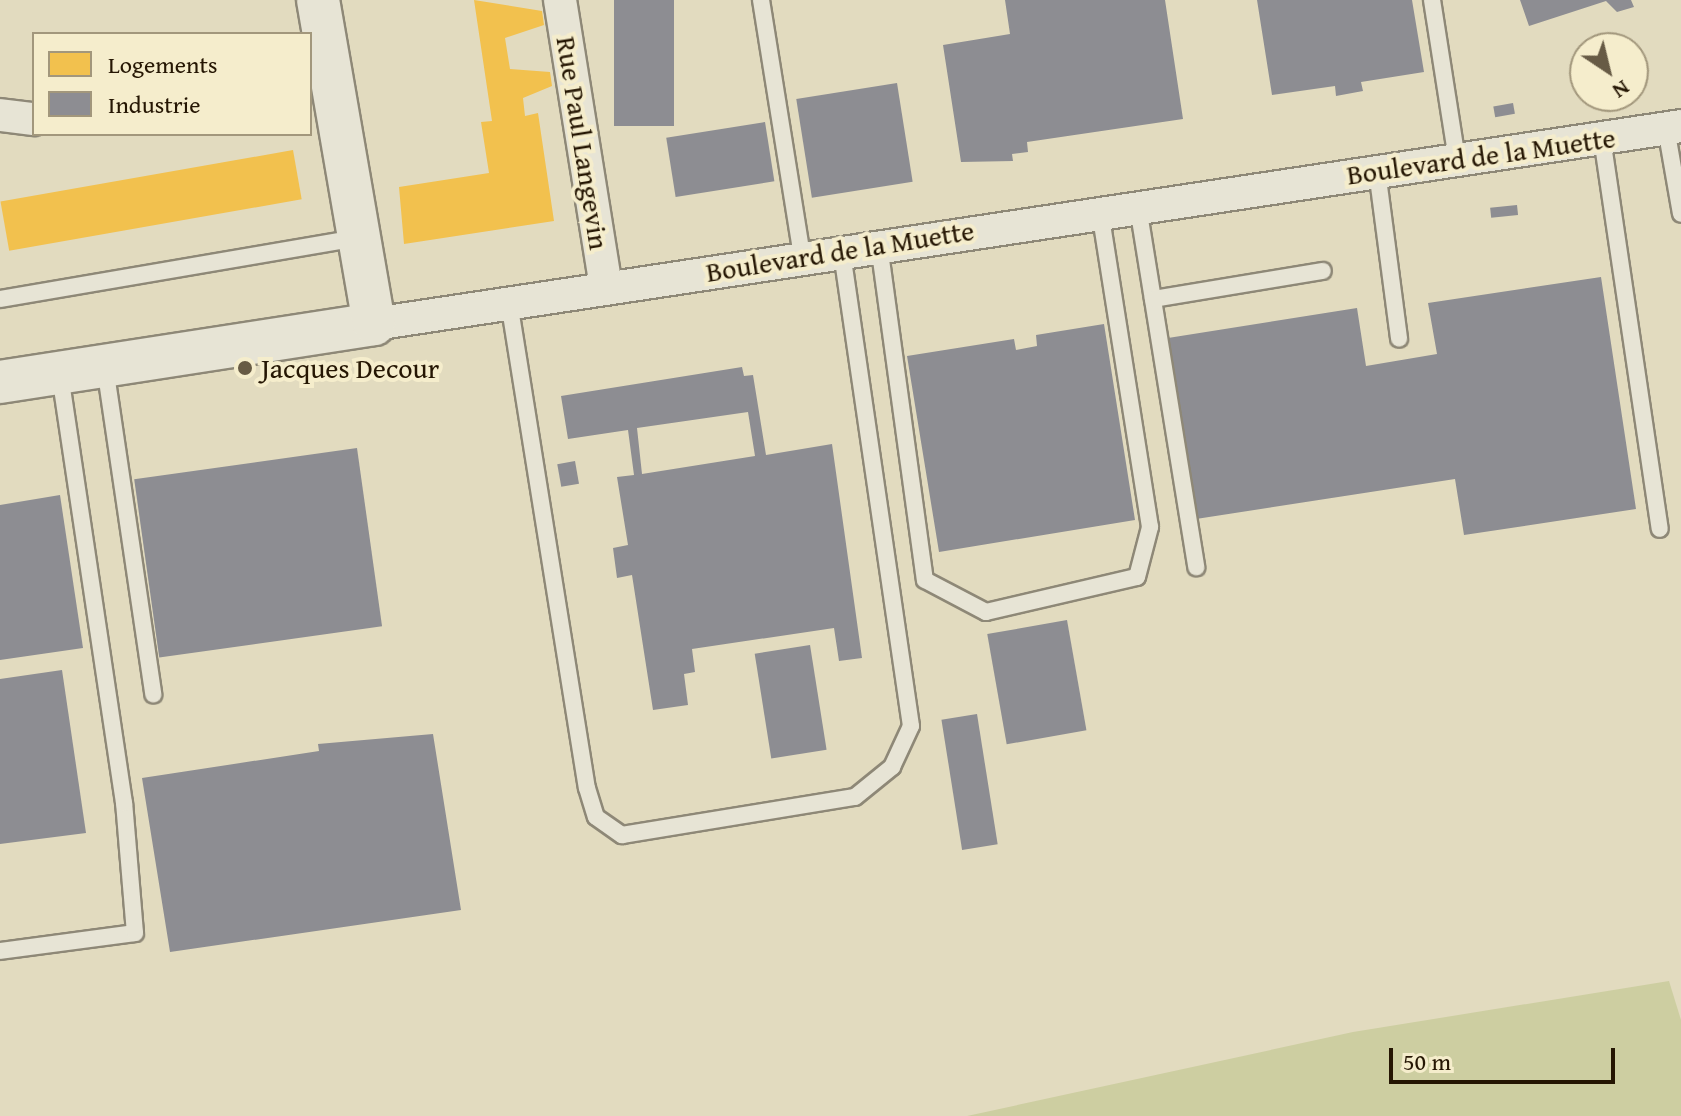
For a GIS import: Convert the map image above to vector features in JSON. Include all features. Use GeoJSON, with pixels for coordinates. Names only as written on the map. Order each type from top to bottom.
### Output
{"type":"FeatureCollection","features":[{"type":"Feature","properties":{"kind":"street"},"geometry":{"type":"LineString","coordinates":[[318,0],[320,77],[358,238],[374,324]]}},
{"type":"Feature","properties":{"kind":"street","name":"Rue Paul Langevin"},"geometry":{"type":"LineString","coordinates":[[560,0],[606,286]]}},
{"type":"Feature","properties":{"kind":"street"},"geometry":{"type":"LineString","coordinates":[[0,115],[32,119]]}},
{"type":"Feature","properties":{"kind":"street","name":"Boulevard de la Muette"},"geometry":{"type":"LineString","coordinates":[[0,382],[606,286],[1674,127]]}},
{"type":"Feature","properties":{"kind":"lane"},"geometry":{"type":"LineString","coordinates":[[761,0],[802,257]]}},
{"type":"Feature","properties":{"kind":"lane"},"geometry":{"type":"LineString","coordinates":[[1432,0],[1457,159]]}},
{"type":"Feature","properties":{"kind":"lane"},"geometry":{"type":"LineString","coordinates":[[1674,127],[1681,214]]}},
{"type":"Feature","properties":{"kind":"lane"},"geometry":{"type":"LineString","coordinates":[[1602,138],[1660,529]]}},
{"type":"Feature","properties":{"kind":"lane"},"geometry":{"type":"LineString","coordinates":[[1377,171],[1399,339]]}},
{"type":"Feature","properties":{"kind":"lane"},"geometry":{"type":"LineString","coordinates":[[1138,207],[1196,567]]}},
{"type":"Feature","properties":{"kind":"lane"},"geometry":{"type":"LineString","coordinates":[[879,245],[925,580],[986,612],[1137,577],[1150,527],[1100,212]]}},
{"type":"Feature","properties":{"kind":"lane"},"geometry":{"type":"LineString","coordinates":[[0,299],[358,238]]}},
{"type":"Feature","properties":{"kind":"lane"},"geometry":{"type":"LineString","coordinates":[[509,302],[587,788],[596,817],[622,835],[855,797],[892,767],[911,726],[842,251]]}},
{"type":"Feature","properties":{"kind":"lane"},"geometry":{"type":"LineString","coordinates":[[1153,299],[1323,271]]}},
{"type":"Feature","properties":{"kind":"lane"},"geometry":{"type":"LineString","coordinates":[[105,366],[153,694]]}},
{"type":"Feature","properties":{"kind":"lane"},"geometry":{"type":"LineString","coordinates":[[0,951],[135,933],[124,803],[60,373]]}},
{"type":"Feature","properties":{"kind":"green space"},"geometry":{"type":"Polygon","coordinates":[[[1669,981],[1681,1020],[1681,1116],[967,1116],[1353,1032],[1669,981]]]}},
{"type":"Feature","properties":{"kind":"building: Logements"},"geometry":{"type":"Polygon","coordinates":[[[474,0],[542,11],[544,25],[505,38],[510,69],[550,72],[552,86],[523,98],[525,116],[538,113],[554,221],[404,244],[399,187],[489,173],[481,122],[492,121],[474,0]]]}},
{"type":"Feature","properties":{"kind":"building: Logements"},"geometry":{"type":"Polygon","coordinates":[[[293,150],[302,199],[9,251],[1,202],[293,150]]]}},
{"type":"Feature","properties":{"kind":"building: Industrie"},"geometry":{"type":"Polygon","coordinates":[[[614,0],[674,0],[674,126],[614,126],[614,0]]]}},
{"type":"Feature","properties":{"kind":"building: Industrie"},"geometry":{"type":"Polygon","coordinates":[[[1005,0],[1165,0],[1183,119],[1027,142],[1028,152],[1012,154],[1013,161],[961,162],[943,45],[1010,34],[1005,0]]]}},
{"type":"Feature","properties":{"kind":"building: Industrie"},"geometry":{"type":"Polygon","coordinates":[[[1257,0],[1412,0],[1424,72],[1361,82],[1363,91],[1336,96],[1335,86],[1272,95],[1257,0]]]}},
{"type":"Feature","properties":{"kind":"building: Industrie"},"geometry":{"type":"Polygon","coordinates":[[[1520,0],[1631,0],[1634,7],[1617,12],[1606,1],[1529,26],[1520,0]]]}},
{"type":"Feature","properties":{"kind":"building: Industrie"},"geometry":{"type":"Polygon","coordinates":[[[897,83],[913,182],[812,198],[796,99],[897,83]]]}},
{"type":"Feature","properties":{"kind":"building: Industrie"},"geometry":{"type":"Polygon","coordinates":[[[1513,103],[1515,114],[1495,117],[1493,106],[1513,103]]]}},
{"type":"Feature","properties":{"kind":"building: Industrie"},"geometry":{"type":"Polygon","coordinates":[[[765,122],[774,181],[676,197],[666,138],[765,122]]]}},
{"type":"Feature","properties":{"kind":"building: Industrie"},"geometry":{"type":"Polygon","coordinates":[[[1517,205],[1518,215],[1491,218],[1490,208],[1517,205]]]}},
{"type":"Feature","properties":{"kind":"building: Industrie"},"geometry":{"type":"Polygon","coordinates":[[[1601,277],[1636,509],[1464,535],[1455,479],[1196,519],[1168,338],[1357,308],[1366,366],[1437,354],[1428,303],[1601,277]]]}},
{"type":"Feature","properties":{"kind":"building: Industrie"},"geometry":{"type":"Polygon","coordinates":[[[1104,324],[1135,520],[939,552],[907,356],[1014,339],[1016,350],[1037,346],[1036,335],[1104,324]]]}},
{"type":"Feature","properties":{"kind":"building: Industrie"},"geometry":{"type":"Polygon","coordinates":[[[742,367],[744,376],[753,375],[766,455],[832,444],[862,658],[839,661],[834,628],[692,649],[695,672],[684,674],[688,705],[653,710],[632,575],[617,578],[613,548],[628,545],[617,477],[634,475],[628,430],[568,439],[561,396],[742,367]],[[748,412],[637,428],[642,474],[755,456],[748,412]]]}},
{"type":"Feature","properties":{"kind":"building: Industrie"},"geometry":{"type":"Polygon","coordinates":[[[357,448],[382,626],[159,658],[134,479],[357,448]]]}},
{"type":"Feature","properties":{"kind":"building: Industrie"},"geometry":{"type":"Polygon","coordinates":[[[575,461],[579,484],[561,487],[557,464],[575,461]]]}},
{"type":"Feature","properties":{"kind":"building: Industrie"},"geometry":{"type":"Polygon","coordinates":[[[60,495],[83,648],[0,660],[0,505],[60,495]]]}},
{"type":"Feature","properties":{"kind":"building: Industrie"},"geometry":{"type":"Polygon","coordinates":[[[1067,620],[1086,730],[1007,744],[987,634],[1067,620]]]}},
{"type":"Feature","properties":{"kind":"building: Industrie"},"geometry":{"type":"Polygon","coordinates":[[[810,645],[827,750],[771,758],[755,654],[810,645]]]}},
{"type":"Feature","properties":{"kind":"building: Industrie"},"geometry":{"type":"Polygon","coordinates":[[[62,670],[86,833],[0,844],[0,679],[62,670]]]}},
{"type":"Feature","properties":{"kind":"building: Industrie"},"geometry":{"type":"Polygon","coordinates":[[[977,714],[998,844],[962,850],[941,720],[977,714]]]}},
{"type":"Feature","properties":{"kind":"building: Industrie"},"geometry":{"type":"Polygon","coordinates":[[[433,734],[461,910],[170,952],[142,778],[319,751],[318,744],[433,734]]]}},
{"type":"Feature","properties":{"kind":"place","name":"Jacques Decour"},"geometry":{"type":"Point","coordinates":[245,368]}}]}
